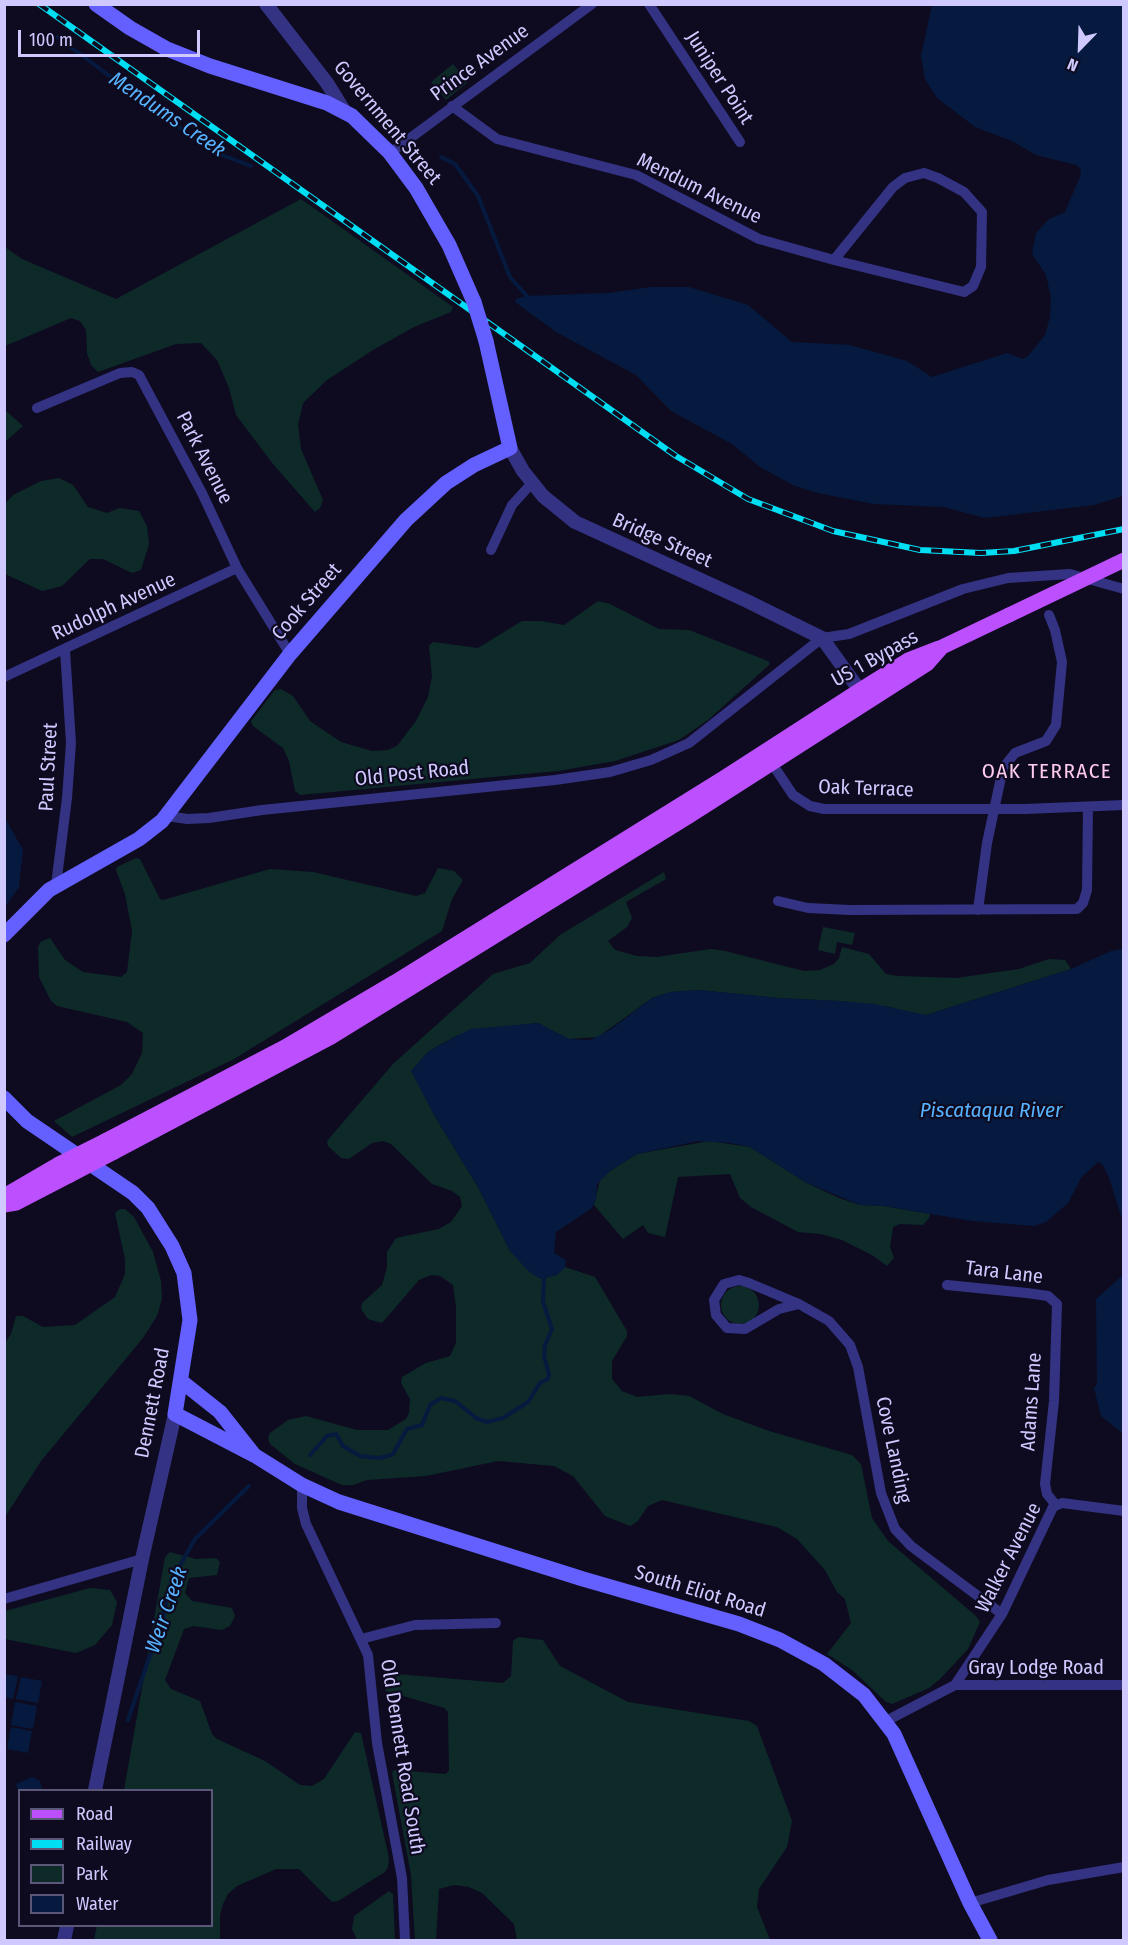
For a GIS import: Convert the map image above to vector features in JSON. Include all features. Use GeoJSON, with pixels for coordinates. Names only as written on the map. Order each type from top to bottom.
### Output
{"type":"FeatureCollection","features":[{"type":"Feature","properties":{"kind":"main road"},"geometry":{"type":"LineString","coordinates":[[96,4],[147,39],[186,58],[343,109]]}},
{"type":"Feature","properties":{"kind":"main road","name":"Government Street"},"geometry":{"type":"LineString","coordinates":[[343,109],[361,123],[390,153],[437,220],[474,303],[486,341],[510,448]]}},
{"type":"Feature","properties":{"kind":"main road","name":"Cook Street"},"geometry":{"type":"LineString","coordinates":[[167,816],[290,654],[431,495],[474,465],[510,448]]}},
{"type":"Feature","properties":{"kind":"main road"},"geometry":{"type":"LineString","coordinates":[[4,1196],[65,1170],[331,1037],[864,696],[927,664],[942,647],[1124,560]]}},
{"type":"Feature","properties":{"kind":"main road","name":"US 1 Bypass"},"geometry":{"type":"LineString","coordinates":[[768,757],[830,709],[864,696]]}},
{"type":"Feature","properties":{"kind":"main road"},"geometry":{"type":"LineString","coordinates":[[4,935],[56,885],[139,839],[167,816]]}},
{"type":"Feature","properties":{"kind":"main road","name":"Dennett Road"},"geometry":{"type":"LineString","coordinates":[[4,1098],[27,1121],[133,1193],[161,1226],[184,1274],[188,1293],[190,1320],[175,1414]]}},
{"type":"Feature","properties":{"kind":"main road"},"geometry":{"type":"LineString","coordinates":[[4,1205],[16,1203],[65,1170]]}},
{"type":"Feature","properties":{"kind":"main road"},"geometry":{"type":"LineString","coordinates":[[181,1381],[220,1412],[254,1455]]}},
{"type":"Feature","properties":{"kind":"main road","name":"South Eliot Road"},"geometry":{"type":"LineString","coordinates":[[175,1414],[254,1455],[302,1485],[339,1502],[760,1631],[824,1664],[864,1695],[886,1721],[912,1770],[970,1903],[990,1941]]}},
{"type":"Feature","properties":{"kind":"street","name":"Government Street"},"geometry":{"type":"LineString","coordinates":[[266,4],[327,83],[343,109]]}},
{"type":"Feature","properties":{"kind":"street","name":"Prince Avenue"},"geometry":{"type":"LineString","coordinates":[[390,153],[592,4]]}},
{"type":"Feature","properties":{"kind":"street","name":"Juniper Point"},"geometry":{"type":"LineString","coordinates":[[649,4],[740,141]]}},
{"type":"Feature","properties":{"kind":"street","name":"Mendum Avenue"},"geometry":{"type":"LineString","coordinates":[[452,106],[497,139],[636,176],[759,239],[834,260],[964,292],[973,286],[981,267],[982,212],[971,198],[953,185],[930,175],[916,175],[893,188],[834,260]]}},
{"type":"Feature","properties":{"kind":"street","name":"Park Avenue"},"geometry":{"type":"LineString","coordinates":[[37,408],[120,373],[132,372],[139,375],[202,493],[237,568],[290,654]]}},
{"type":"Feature","properties":{"kind":"street","name":"Bridge Street"},"geometry":{"type":"LineString","coordinates":[[510,448],[532,483],[552,505],[586,528],[747,601],[822,638],[864,696]]}},
{"type":"Feature","properties":{"kind":"street"},"geometry":{"type":"LineString","coordinates":[[491,550],[512,504],[532,483]]}},
{"type":"Feature","properties":{"kind":"street","name":"Rudolph Avenue"},"geometry":{"type":"LineString","coordinates":[[4,677],[237,568]]}},
{"type":"Feature","properties":{"kind":"street"},"geometry":{"type":"LineString","coordinates":[[822,638],[849,634],[963,589],[1008,578],[1070,574],[1124,589]]}},
{"type":"Feature","properties":{"kind":"street"},"geometry":{"type":"LineString","coordinates":[[978,910],[1003,768],[1015,753],[1046,741],[1056,725],[1062,662],[1055,630],[1048,615]]}},
{"type":"Feature","properties":{"kind":"street","name":"Old Post Road"},"geometry":{"type":"LineString","coordinates":[[167,816],[188,819],[209,818],[262,810],[555,780],[632,766],[689,743],[822,638]]}},
{"type":"Feature","properties":{"kind":"street","name":"Paul Street"},"geometry":{"type":"LineString","coordinates":[[56,885],[71,743],[64,650]]}},
{"type":"Feature","properties":{"kind":"street","name":"Oak Terrace"},"geometry":{"type":"LineString","coordinates":[[768,757],[794,795],[818,808],[994,809],[1124,805]]}},
{"type":"Feature","properties":{"kind":"street"},"geometry":{"type":"LineString","coordinates":[[778,902],[808,908],[844,910],[1064,911],[1080,906],[1085,899],[1089,877],[1088,807]]}},
{"type":"Feature","properties":{"kind":"street","name":"Cove Landing"},"geometry":{"type":"LineString","coordinates":[[799,1304],[779,1309],[753,1327],[736,1330],[721,1322],[716,1315],[714,1300],[724,1284],[739,1280],[799,1304],[829,1321],[850,1345],[858,1366],[881,1493],[895,1529],[911,1546],[1002,1614]]}},
{"type":"Feature","properties":{"kind":"street","name":"Tara Lane"},"geometry":{"type":"LineString","coordinates":[[947,1285],[1027,1293],[1054,1300]]}},
{"type":"Feature","properties":{"kind":"street","name":"Adams Lane"},"geometry":{"type":"LineString","coordinates":[[1054,1300],[1058,1308],[1054,1339],[1054,1401],[1046,1484],[1047,1494],[1055,1504]]}},
{"type":"Feature","properties":{"kind":"street","name":"Dennett Road"},"geometry":{"type":"LineString","coordinates":[[95,1789],[142,1559],[175,1414]]}},
{"type":"Feature","properties":{"kind":"street","name":"Old Dennett Road South"},"geometry":{"type":"LineString","coordinates":[[302,1485],[302,1508],[306,1524],[362,1639],[371,1672],[377,1743],[402,1878],[405,1941]]}},
{"type":"Feature","properties":{"kind":"street","name":"Walker Avenue"},"geometry":{"type":"LineString","coordinates":[[955,1685],[1002,1614],[1055,1504],[1124,1511]]}},
{"type":"Feature","properties":{"kind":"street"},"geometry":{"type":"LineString","coordinates":[[4,1599],[142,1559]]}},
{"type":"Feature","properties":{"kind":"street"},"geometry":{"type":"LineString","coordinates":[[362,1639],[415,1624],[496,1623]]}},
{"type":"Feature","properties":{"kind":"street","name":"Gray Lodge Road"},"geometry":{"type":"LineString","coordinates":[[886,1721],[955,1685],[1124,1685]]}},
{"type":"Feature","properties":{"kind":"street"},"geometry":{"type":"LineString","coordinates":[[970,1903],[1048,1880],[1124,1867]]}},
{"type":"Feature","properties":{"kind":"green space"},"geometry":{"type":"Polygon","coordinates":[[[453,64],[468,82],[446,100],[431,82],[453,64]]]}},
{"type":"Feature","properties":{"kind":"green space"},"geometry":{"type":"Polygon","coordinates":[[[301,199],[453,307],[451,312],[414,327],[373,350],[327,380],[303,403],[298,425],[301,449],[323,500],[320,508],[315,512],[273,464],[236,415],[229,388],[217,360],[201,343],[176,344],[98,372],[91,365],[87,353],[86,330],[80,321],[71,318],[5,346],[5,247],[22,259],[116,299],[301,199]]]}},
{"type":"Feature","properties":{"kind":"green space"},"geometry":{"type":"Polygon","coordinates":[[[4,409],[23,426],[5,442],[4,442],[4,409]]]}},
{"type":"Feature","properties":{"kind":"green space"},"geometry":{"type":"Polygon","coordinates":[[[59,478],[73,485],[88,507],[107,513],[120,508],[139,511],[147,526],[149,544],[141,570],[132,573],[103,559],[90,559],[62,586],[42,591],[5,574],[5,504],[13,495],[41,481],[59,478]]]}},
{"type":"Feature","properties":{"kind":"green space"},"geometry":{"type":"Polygon","coordinates":[[[598,601],[610,604],[659,629],[689,630],[768,661],[770,664],[708,720],[679,740],[615,761],[558,771],[300,795],[295,791],[289,761],[283,748],[253,726],[251,721],[275,690],[281,689],[293,696],[310,721],[341,742],[372,751],[388,750],[397,746],[416,721],[428,697],[432,676],[429,646],[433,642],[478,648],[522,621],[541,621],[564,625],[598,601]]]}},
{"type":"Feature","properties":{"kind":"green space"},"geometry":{"type":"Polygon","coordinates":[[[136,858],[140,859],[160,899],[163,900],[270,869],[313,872],[416,896],[425,893],[438,868],[454,871],[463,880],[452,899],[442,931],[234,1059],[72,1137],[54,1121],[121,1085],[132,1074],[142,1053],[143,1033],[127,1022],[57,1006],[51,1001],[39,977],[38,948],[40,942],[50,938],[65,960],[83,972],[121,977],[127,972],[132,931],[125,894],[116,870],[117,867],[136,858]]]}},
{"type":"Feature","properties":{"kind":"green space"},"geometry":{"type":"Polygon","coordinates":[[[664,872],[666,879],[626,902],[632,918],[627,927],[608,941],[615,950],[637,956],[656,957],[711,949],[804,971],[820,970],[834,964],[839,958],[842,947],[869,954],[886,974],[898,976],[956,978],[1019,969],[1049,959],[1065,960],[1071,969],[926,1015],[909,1014],[891,1007],[839,1001],[699,990],[671,992],[652,998],[598,1037],[569,1039],[538,1023],[495,1028],[456,1036],[429,1051],[412,1070],[434,1115],[478,1187],[510,1251],[541,1279],[557,1275],[565,1267],[595,1277],[627,1331],[627,1336],[612,1361],[612,1379],[622,1391],[637,1397],[670,1394],[689,1396],[723,1414],[769,1431],[852,1455],[861,1464],[872,1518],[888,1541],[976,1616],[980,1622],[968,1649],[940,1679],[929,1688],[892,1704],[886,1702],[852,1670],[827,1654],[851,1623],[845,1599],[837,1592],[825,1570],[797,1539],[777,1527],[662,1500],[648,1506],[637,1522],[630,1526],[605,1516],[573,1476],[554,1466],[498,1461],[426,1476],[367,1480],[353,1485],[342,1485],[295,1464],[270,1444],[268,1438],[270,1433],[288,1420],[306,1416],[357,1430],[388,1430],[406,1419],[409,1413],[410,1399],[401,1383],[402,1377],[426,1363],[450,1356],[456,1343],[456,1307],[453,1285],[440,1276],[431,1275],[419,1280],[382,1323],[368,1319],[361,1309],[362,1303],[382,1285],[387,1267],[387,1252],[396,1238],[439,1229],[451,1222],[462,1206],[460,1197],[452,1191],[432,1184],[391,1144],[383,1141],[372,1143],[349,1159],[341,1158],[328,1146],[327,1141],[393,1064],[493,974],[530,963],[560,935],[664,872]]]}},
{"type":"Feature","properties":{"kind":"green space"},"geometry":{"type":"Polygon","coordinates":[[[823,927],[855,933],[852,945],[837,942],[835,954],[818,950],[823,927]]]}},
{"type":"Feature","properties":{"kind":"green space"},"geometry":{"type":"Polygon","coordinates":[[[709,1141],[750,1147],[805,1182],[839,1198],[860,1205],[884,1206],[930,1214],[929,1218],[923,1225],[900,1224],[893,1227],[890,1247],[894,1258],[887,1266],[872,1255],[842,1240],[821,1234],[798,1232],[751,1207],[740,1198],[730,1174],[678,1177],[665,1237],[648,1233],[643,1225],[623,1239],[594,1205],[600,1180],[637,1154],[709,1141]]]}},
{"type":"Feature","properties":{"kind":"green space"},"geometry":{"type":"Polygon","coordinates":[[[120,1209],[125,1209],[134,1217],[153,1252],[161,1281],[162,1299],[157,1316],[143,1338],[41,1461],[5,1517],[5,1343],[11,1334],[16,1316],[23,1316],[43,1327],[75,1325],[115,1297],[125,1274],[125,1259],[115,1213],[120,1209]]]}},
{"type":"Feature","properties":{"kind":"green space"},"geometry":{"type":"Polygon","coordinates":[[[740,1286],[753,1292],[759,1305],[753,1318],[740,1324],[727,1318],[721,1305],[727,1292],[740,1286]]]}},
{"type":"Feature","properties":{"kind":"green space"},"geometry":{"type":"Polygon","coordinates":[[[170,1552],[196,1559],[216,1558],[220,1562],[217,1575],[189,1578],[185,1593],[192,1601],[232,1608],[235,1616],[230,1626],[222,1630],[193,1626],[184,1629],[165,1680],[171,1689],[200,1701],[212,1734],[217,1739],[265,1761],[300,1785],[312,1786],[324,1779],[355,1732],[361,1733],[389,1858],[388,1867],[385,1872],[338,1901],[332,1902],[299,1869],[276,1869],[237,1886],[228,1894],[220,1915],[220,1940],[94,1940],[97,1927],[213,1927],[213,1789],[124,1789],[165,1557],[170,1552]]]}},
{"type":"Feature","properties":{"kind":"green space"},"geometry":{"type":"Polygon","coordinates":[[[90,1588],[110,1590],[117,1602],[112,1625],[95,1645],[76,1653],[5,1639],[5,1611],[90,1588]]]}},
{"type":"Feature","properties":{"kind":"green space"},"geometry":{"type":"Polygon","coordinates":[[[518,1637],[543,1640],[560,1666],[628,1702],[749,1721],[757,1726],[792,1821],[787,1847],[759,1889],[757,1907],[770,1940],[517,1940],[514,1924],[482,1893],[469,1887],[454,1885],[439,1889],[436,1940],[415,1940],[411,1875],[392,1773],[394,1770],[446,1774],[449,1770],[448,1712],[444,1708],[386,1691],[384,1675],[385,1673],[503,1683],[511,1676],[513,1641],[518,1637]]]}},
{"type":"Feature","properties":{"kind":"green space"},"geometry":{"type":"Polygon","coordinates":[[[389,1891],[393,1894],[395,1940],[357,1940],[352,1929],[354,1916],[389,1891]]]}},
{"type":"Feature","properties":{"kind":"water"},"geometry":{"type":"Polygon","coordinates":[[[932,5],[1123,5],[1123,496],[1094,505],[985,518],[943,507],[874,504],[795,486],[760,467],[732,444],[671,411],[636,375],[556,332],[515,302],[516,299],[526,296],[608,293],[651,287],[689,287],[748,305],[792,342],[850,345],[907,361],[932,377],[1007,353],[1023,359],[1028,356],[1045,335],[1050,317],[1051,298],[1046,275],[1032,254],[1036,233],[1049,219],[1065,212],[1080,177],[1081,169],[1076,165],[1036,155],[1012,141],[975,127],[937,98],[925,79],[921,56],[932,5]]]}},
{"type":"Feature","properties":{"kind":"water"},"geometry":{"type":"Polygon","coordinates":[[[5,818],[23,850],[19,887],[5,907],[5,818]]]}},
{"type":"Feature","properties":{"kind":"water","name":"Piscataqua River"},"geometry":{"type":"Polygon","coordinates":[[[1123,949],[1123,1222],[1109,1178],[1103,1165],[1098,1162],[1081,1178],[1068,1203],[1046,1222],[1034,1226],[972,1221],[884,1206],[860,1205],[805,1182],[750,1147],[698,1141],[637,1154],[610,1171],[597,1184],[596,1200],[592,1208],[556,1232],[554,1253],[566,1260],[565,1267],[557,1275],[541,1279],[529,1272],[510,1251],[478,1187],[434,1115],[411,1071],[429,1051],[470,1029],[538,1023],[569,1039],[590,1040],[610,1030],[652,998],[671,992],[699,990],[875,1004],[926,1015],[1071,969],[1111,951],[1123,949]]]}},
{"type":"Feature","properties":{"kind":"water"},"geometry":{"type":"Polygon","coordinates":[[[1123,1275],[1124,1431],[1121,1432],[1101,1416],[1094,1388],[1097,1383],[1096,1299],[1123,1275]]]}},
{"type":"Feature","properties":{"kind":"water"},"geometry":{"type":"Polygon","coordinates":[[[4,1674],[18,1676],[13,1699],[5,1697],[4,1674]]]}},
{"type":"Feature","properties":{"kind":"water"},"geometry":{"type":"Polygon","coordinates":[[[21,1677],[42,1681],[38,1703],[16,1699],[21,1677]]]}},
{"type":"Feature","properties":{"kind":"water"},"geometry":{"type":"Polygon","coordinates":[[[15,1702],[37,1706],[33,1729],[11,1725],[15,1702]]]}},
{"type":"Feature","properties":{"kind":"water"},"geometry":{"type":"Polygon","coordinates":[[[11,1727],[32,1731],[28,1753],[7,1749],[11,1727]]]}},
{"type":"Feature","properties":{"kind":"water"},"geometry":{"type":"Polygon","coordinates":[[[32,1777],[40,1781],[42,1789],[18,1791],[16,1784],[32,1777]]]}},
{"type":"Feature","properties":{"kind":"waterway","name":"Mendums Creek"},"geometry":{"type":"LineString","coordinates":[[57,37],[187,133],[222,155],[251,166]]}},
{"type":"Feature","properties":{"kind":"waterway","name":"Mendums Creek"},"geometry":{"type":"LineString","coordinates":[[441,157],[455,164],[478,196],[510,277],[528,297]]}},
{"type":"Feature","properties":{"kind":"waterway","name":"Weir Creek"},"geometry":{"type":"LineString","coordinates":[[310,1455],[327,1436],[336,1434],[343,1446],[360,1456],[379,1458],[393,1454],[407,1429],[422,1425],[430,1405],[441,1398],[455,1401],[476,1418],[487,1422],[503,1418],[528,1402],[540,1383],[548,1379],[549,1374],[544,1356],[545,1345],[552,1329],[543,1302],[544,1280]]}},
{"type":"Feature","properties":{"kind":"waterway","name":"Weir Creek"},"geometry":{"type":"LineString","coordinates":[[128,1720],[159,1636],[170,1586],[177,1571],[195,1539],[249,1486]]}},
{"type":"Feature","properties":{"kind":"railway"},"geometry":{"type":"LineString","coordinates":[[39,4],[676,456],[748,499],[833,531],[920,550],[981,553],[1014,551],[1124,529]]}},
{"type":"Feature","properties":{"kind":"district","name":"OAK TERRACE"},"geometry":{"type":"Point","coordinates":[1047,772]}}]}
